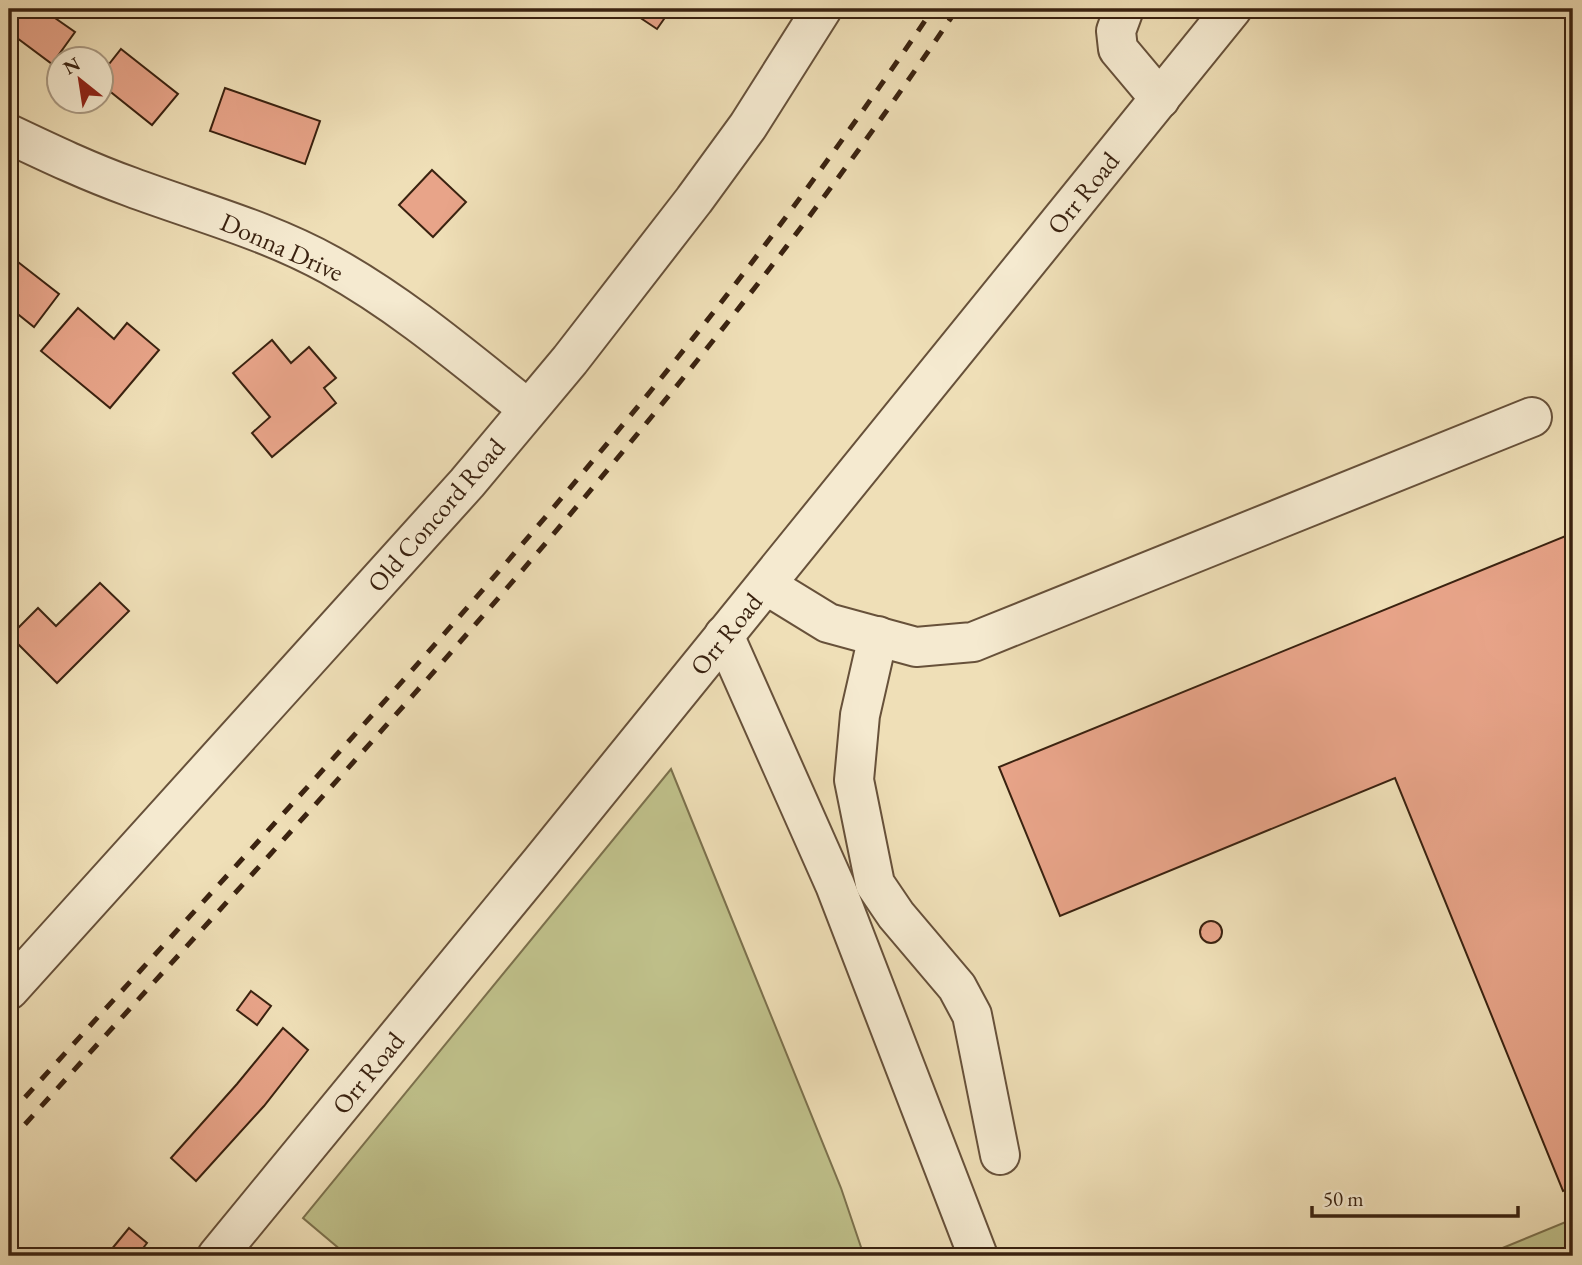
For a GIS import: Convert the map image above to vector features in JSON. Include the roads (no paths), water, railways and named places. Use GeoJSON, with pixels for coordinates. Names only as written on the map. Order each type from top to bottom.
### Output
{"type":"FeatureCollection","features":[{"type":"Feature","properties":{"kind":"street","name":"Old Concord Road"},"geometry":{"type":"LineString","coordinates":[[9,990],[467,483],[570,360],[748,126],[822,9]]}},
{"type":"Feature","properties":{"kind":"street"},"geometry":{"type":"LineString","coordinates":[[1124,9],[1116,31],[1118,49],[1160,99]]}},
{"type":"Feature","properties":{"kind":"street","name":"Orr Road"},"geometry":{"type":"LineString","coordinates":[[217,1256],[766,585],[1232,9]]}},
{"type":"Feature","properties":{"kind":"street","name":"Donna Drive"},"geometry":{"type":"LineString","coordinates":[[9,134],[65,161],[132,187],[262,232],[329,264],[414,319],[528,409]]}},
{"type":"Feature","properties":{"kind":"street"},"geometry":{"type":"LineString","coordinates":[[766,585],[828,623],[916,647],[973,642],[1532,417]]}},
{"type":"Feature","properties":{"kind":"street"},"geometry":{"type":"LineString","coordinates":[[724,635],[835,885],[978,1256]]}},
{"type":"Feature","properties":{"kind":"street"},"geometry":{"type":"LineString","coordinates":[[878,636],[860,715],[854,780],[875,884],[896,915],[957,988],[972,1015],[1000,1155]]}},
{"type":"Feature","properties":{"kind":"railway"},"geometry":{"type":"LineString","coordinates":[[9,1115],[399,685],[551,511],[706,322],[860,115],[933,9]]}},
{"type":"Feature","properties":{"kind":"railway"},"geometry":{"type":"LineString","coordinates":[[9,1142],[381,731],[623,451],[739,308],[851,160],[957,9]]}}]}
